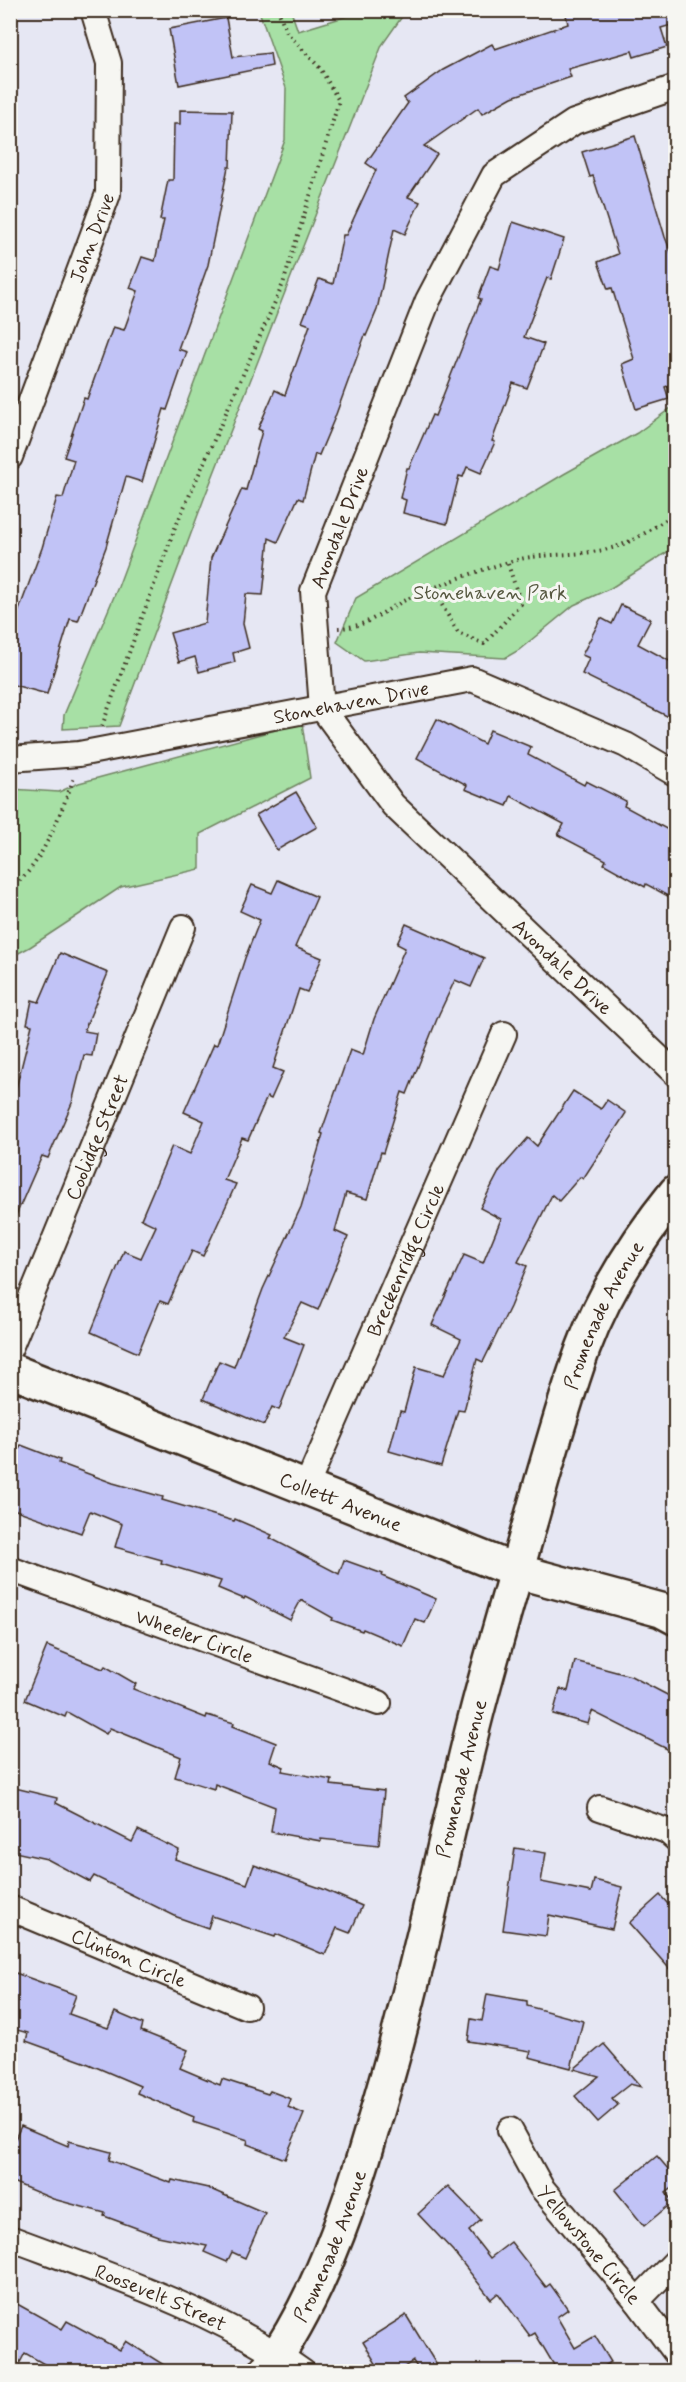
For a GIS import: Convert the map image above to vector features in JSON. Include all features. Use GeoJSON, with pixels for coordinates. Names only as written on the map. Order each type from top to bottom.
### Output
{"type":"FeatureCollection","features":[{"type":"Feature","properties":{"kind":"main road","name":"Promenade Avenue"},"geometry":{"type":"LineString","coordinates":[[282,2366],[356,2188],[400,2032],[473,1727],[557,1429],[584,1347],[622,1268],[646,1230],[675,1192]]}},
{"type":"Feature","properties":{"kind":"main road","name":"Collett Avenue"},"geometry":{"type":"LineString","coordinates":[[10,1370],[516,1571],[661,1610],[675,1618]]}},
{"type":"Feature","properties":{"kind":"street","name":"John Drive"},"geometry":{"type":"LineString","coordinates":[[10,457],[108,194],[109,63],[93,10]]}},
{"type":"Feature","properties":{"kind":"street","name":"Avondale Drive"},"geometry":{"type":"LineString","coordinates":[[674,92],[574,122],[494,175],[428,300],[313,591],[322,708],[393,805],[675,1074]]}},
{"type":"Feature","properties":{"kind":"street","name":"Stonehaven Drive"},"geometry":{"type":"LineString","coordinates":[[10,759],[92,752],[472,679],[626,746],[675,774]]}},
{"type":"Feature","properties":{"kind":"street","name":"Coolidge Street"},"geometry":{"type":"LineString","coordinates":[[10,1348],[183,927]]}},
{"type":"Feature","properties":{"kind":"street","name":"Breckenridge Circle"},"geometry":{"type":"LineString","coordinates":[[306,1487],[504,1034]]}},
{"type":"Feature","properties":{"kind":"street","name":"Wheeler Circle"},"geometry":{"type":"LineString","coordinates":[[10,1569],[379,1703]]}},
{"type":"Feature","properties":{"kind":"street"},"geometry":{"type":"LineString","coordinates":[[600,1808],[667,1831],[675,1839]]}},
{"type":"Feature","properties":{"kind":"street","name":"Clinton Circle"},"geometry":{"type":"LineString","coordinates":[[10,1908],[247,2007]]}},
{"type":"Feature","properties":{"kind":"street","name":"Yellowstone Circle"},"geometry":{"type":"LineString","coordinates":[[510,2130],[542,2187],[638,2301],[675,2353]]}},
{"type":"Feature","properties":{"kind":"street","name":"Roosevelt Street"},"geometry":{"type":"LineString","coordinates":[[10,2238],[128,2283],[207,2318],[282,2366]]}},
{"type":"Feature","properties":{"kind":"street"},"geometry":{"type":"LineString","coordinates":[[638,2301],[675,2261]]}},
{"type":"Feature","properties":{"kind":"path"},"geometry":{"type":"LineString","coordinates":[[92,752],[175,528],[283,284],[339,101],[320,68],[286,33],[278,10]]}},
{"type":"Feature","properties":{"kind":"path"},"geometry":{"type":"LineString","coordinates":[[316,628],[362,626],[411,597],[525,558],[574,555],[613,548],[649,530],[675,513]]}},
{"type":"Feature","properties":{"kind":"path"},"geometry":{"type":"LineString","coordinates":[[433,589],[458,633],[484,644],[521,604],[508,564]]}},
{"type":"Feature","properties":{"kind":"path"},"geometry":{"type":"LineString","coordinates":[[10,888],[22,881],[32,867],[74,778]]}},
{"type":"Feature","properties":{"kind":"green space"},"geometry":{"type":"Polygon","coordinates":[[[259,11],[291,11],[298,31],[364,11],[406,11],[382,45],[205,496],[119,726],[63,729],[64,715],[118,587],[285,140],[286,88],[259,11]]]}},
{"type":"Feature","properties":{"kind":"green space","name":"Stonehaven Park"},"geometry":{"type":"Polygon","coordinates":[[[675,405],[675,547],[611,588],[574,605],[519,650],[505,658],[419,653],[364,661],[337,642],[356,598],[637,433],[675,405]]]}},
{"type":"Feature","properties":{"kind":"green space"},"geometry":{"type":"Polygon","coordinates":[[[302,723],[310,778],[200,834],[200,869],[121,887],[11,957],[11,789],[59,792],[79,783],[302,723]]]}},
{"type":"Feature","properties":{"kind":"building"},"geometry":{"type":"Polygon","coordinates":[[[565,10],[675,10],[675,24],[661,28],[667,47],[634,57],[632,51],[568,69],[571,77],[512,97],[482,114],[478,108],[424,146],[437,154],[408,197],[420,202],[405,234],[394,229],[377,310],[365,335],[319,455],[315,454],[303,500],[298,498],[278,542],[269,538],[263,595],[246,594],[243,624],[249,648],[233,653],[235,662],[199,672],[195,657],[179,662],[170,633],[205,623],[211,558],[242,489],[246,490],[262,431],[258,429],[275,390],[285,395],[310,325],[302,322],[319,279],[333,284],[343,235],[346,235],[376,170],[366,163],[408,103],[404,98],[443,70],[492,44],[495,49],[568,24],[565,10]]]}},
{"type":"Feature","properties":{"kind":"building"},"geometry":{"type":"Polygon","coordinates":[[[226,18],[233,57],[270,53],[272,66],[179,85],[169,29],[226,18]]]}},
{"type":"Feature","properties":{"kind":"building"},"geometry":{"type":"Polygon","coordinates":[[[180,110],[232,111],[230,167],[228,167],[208,265],[178,349],[187,352],[167,410],[164,409],[142,482],[126,477],[106,547],[78,621],[70,619],[47,694],[10,684],[10,619],[15,621],[42,548],[57,497],[63,498],[74,460],[64,457],[84,398],[87,399],[113,327],[124,330],[138,291],[130,288],[142,257],[155,261],[164,220],[160,220],[168,180],[173,180],[174,124],[180,124],[180,110]]]}},
{"type":"Feature","properties":{"kind":"building"},"geometry":{"type":"Polygon","coordinates":[[[635,136],[665,237],[675,262],[675,339],[668,341],[675,366],[675,383],[665,387],[669,399],[636,409],[622,364],[634,359],[612,288],[608,289],[598,262],[618,254],[593,176],[590,177],[582,152],[635,136]]]}},
{"type":"Feature","properties":{"kind":"building"},"geometry":{"type":"Polygon","coordinates":[[[513,222],[564,239],[551,279],[547,278],[524,337],[544,344],[527,388],[513,383],[492,441],[495,442],[481,473],[467,467],[463,477],[459,476],[447,524],[403,513],[406,500],[400,498],[407,468],[409,468],[432,415],[435,416],[481,299],[478,298],[490,266],[499,269],[513,222]]]}},
{"type":"Feature","properties":{"kind":"building"},"geometry":{"type":"Polygon","coordinates":[[[621,605],[651,619],[638,644],[675,664],[675,720],[582,674],[589,658],[582,655],[601,618],[612,624],[621,605]]]}},
{"type":"Feature","properties":{"kind":"building"},"geometry":{"type":"Polygon","coordinates":[[[437,719],[484,744],[490,730],[531,747],[528,755],[584,785],[586,781],[626,801],[624,806],[674,833],[669,842],[675,845],[675,900],[646,884],[645,887],[604,864],[606,860],[558,835],[564,824],[511,796],[507,806],[465,789],[467,785],[417,758],[437,719]]]}},
{"type":"Feature","properties":{"kind":"building"},"geometry":{"type":"Polygon","coordinates":[[[296,792],[317,827],[277,850],[256,815],[296,792]]]}},
{"type":"Feature","properties":{"kind":"building"},"geometry":{"type":"Polygon","coordinates":[[[278,880],[317,897],[295,947],[322,958],[307,992],[299,989],[273,1068],[283,1072],[271,1099],[267,1097],[248,1140],[242,1138],[224,1180],[236,1184],[203,1256],[192,1251],[168,1304],[160,1301],[138,1353],[91,1332],[124,1251],[141,1258],[156,1226],[141,1219],[172,1146],[190,1154],[204,1121],[184,1112],[214,1044],[217,1045],[245,958],[260,920],[240,911],[252,885],[272,893],[278,880]]]}},
{"type":"Feature","properties":{"kind":"building"},"geometry":{"type":"Polygon","coordinates":[[[406,924],[484,958],[471,987],[455,980],[407,1094],[402,1092],[367,1199],[346,1193],[335,1231],[348,1237],[318,1310],[302,1303],[284,1337],[304,1345],[279,1410],[272,1407],[264,1425],[203,1399],[219,1361],[234,1367],[263,1289],[301,1207],[323,1134],[321,1133],[350,1050],[363,1055],[374,1019],[405,948],[397,944],[406,924]]]}},
{"type":"Feature","properties":{"kind":"building"},"geometry":{"type":"Polygon","coordinates":[[[60,953],[108,973],[84,1031],[96,1033],[92,1056],[84,1055],[72,1103],[48,1158],[42,1156],[10,1229],[10,1112],[32,1025],[27,1024],[32,1000],[39,1002],[60,953]]]}},
{"type":"Feature","properties":{"kind":"building"},"geometry":{"type":"Polygon","coordinates":[[[573,1091],[601,1109],[607,1100],[626,1113],[583,1179],[580,1177],[559,1201],[552,1195],[518,1262],[527,1266],[510,1307],[483,1362],[477,1359],[464,1411],[458,1410],[441,1466],[389,1451],[400,1411],[404,1412],[416,1367],[444,1375],[461,1339],[432,1325],[464,1255],[483,1263],[501,1219],[480,1208],[500,1170],[528,1138],[537,1146],[573,1091]]]}},
{"type":"Feature","properties":{"kind":"building"},"geometry":{"type":"Polygon","coordinates":[[[21,1445],[60,1460],[59,1463],[113,1483],[163,1497],[162,1500],[234,1521],[235,1519],[272,1535],[270,1538],[339,1574],[344,1560],[383,1574],[382,1576],[436,1599],[425,1623],[415,1619],[403,1646],[363,1629],[362,1631],[332,1620],[333,1618],[301,1600],[290,1620],[245,1597],[244,1599],[218,1588],[221,1581],[161,1563],[162,1560],[115,1547],[122,1524],[90,1511],[81,1533],[10,1508],[10,1473],[21,1445]]]}},
{"type":"Feature","properties":{"kind":"building"},"geometry":{"type":"Polygon","coordinates":[[[47,1646],[103,1669],[105,1666],[136,1684],[133,1689],[206,1718],[207,1715],[234,1723],[233,1726],[276,1743],[270,1761],[284,1767],[282,1771],[332,1780],[331,1785],[384,1791],[379,1845],[321,1839],[321,1841],[271,1832],[275,1807],[215,1784],[214,1789],[175,1777],[181,1757],[110,1728],[106,1734],[67,1712],[65,1717],[25,1700],[47,1646]]]}},
{"type":"Feature","properties":{"kind":"building"},"geometry":{"type":"Polygon","coordinates":[[[575,1661],[631,1676],[675,1699],[675,1753],[592,1711],[588,1724],[553,1714],[560,1689],[568,1691],[575,1661]]]}},
{"type":"Feature","properties":{"kind":"building"},"geometry":{"type":"Polygon","coordinates":[[[15,1788],[57,1798],[56,1803],[132,1842],[138,1830],[179,1850],[175,1859],[247,1884],[254,1865],[323,1889],[362,1906],[350,1933],[337,1928],[325,1955],[276,1934],[275,1937],[212,1916],[208,1928],[177,1917],[94,1876],[90,1882],[47,1859],[10,1851],[10,1808],[15,1788]]]}},
{"type":"Feature","properties":{"kind":"building"},"geometry":{"type":"Polygon","coordinates":[[[515,1848],[546,1853],[541,1882],[591,1892],[594,1880],[622,1887],[612,1929],[549,1915],[546,1936],[503,1930],[515,1848]]]}},
{"type":"Feature","properties":{"kind":"building"},"geometry":{"type":"Polygon","coordinates":[[[660,1895],[675,1912],[675,1975],[629,1923],[660,1895]]]}},
{"type":"Feature","properties":{"kind":"building"},"geometry":{"type":"Polygon","coordinates":[[[10,1971],[76,1995],[69,2014],[108,2028],[115,2012],[143,2024],[141,2031],[188,2050],[180,2068],[220,2085],[222,2079],[268,2094],[270,2091],[291,2099],[288,2107],[304,2114],[285,2159],[247,2144],[248,2140],[193,2122],[194,2117],[137,2093],[140,2086],[26,2041],[28,2033],[10,2028],[10,1971]]]}},
{"type":"Feature","properties":{"kind":"building"},"geometry":{"type":"Polygon","coordinates":[[[487,1994],[527,2001],[527,2006],[583,2021],[571,2068],[529,2057],[531,2051],[468,2041],[471,2019],[482,2021],[487,1994]]]}},
{"type":"Feature","properties":{"kind":"building"},"geometry":{"type":"Polygon","coordinates":[[[604,2044],[641,2087],[630,2084],[612,2098],[618,2105],[598,2122],[575,2096],[599,2076],[574,2069],[604,2044]]]}},
{"type":"Feature","properties":{"kind":"building"},"geometry":{"type":"Polygon","coordinates":[[[21,2126],[68,2146],[69,2141],[111,2152],[109,2160],[171,2183],[172,2180],[208,2188],[265,2213],[245,2258],[232,2252],[227,2262],[204,2252],[207,2246],[158,2236],[104,2216],[105,2213],[53,2199],[10,2181],[10,2150],[21,2126]]]}},
{"type":"Feature","properties":{"kind":"building"},"geometry":{"type":"Polygon","coordinates":[[[657,2156],[675,2177],[675,2186],[666,2193],[673,2202],[644,2226],[615,2190],[657,2156]]]}},
{"type":"Feature","properties":{"kind":"building"},"geometry":{"type":"Polygon","coordinates":[[[448,2186],[481,2220],[469,2231],[490,2258],[511,2242],[546,2287],[550,2284],[568,2309],[557,2317],[575,2348],[595,2336],[611,2362],[595,2372],[558,2372],[535,2333],[530,2336],[498,2293],[491,2299],[453,2251],[418,2214],[448,2186]]]}},
{"type":"Feature","properties":{"kind":"building"},"geometry":{"type":"Polygon","coordinates":[[[10,2300],[62,2329],[67,2321],[120,2350],[126,2341],[175,2372],[58,2372],[25,2353],[15,2372],[10,2372],[10,2300]]]}},
{"type":"Feature","properties":{"kind":"building"},"geometry":{"type":"Polygon","coordinates":[[[406,2315],[441,2372],[420,2372],[413,2361],[397,2372],[381,2372],[363,2342],[406,2315]]]}}]}
